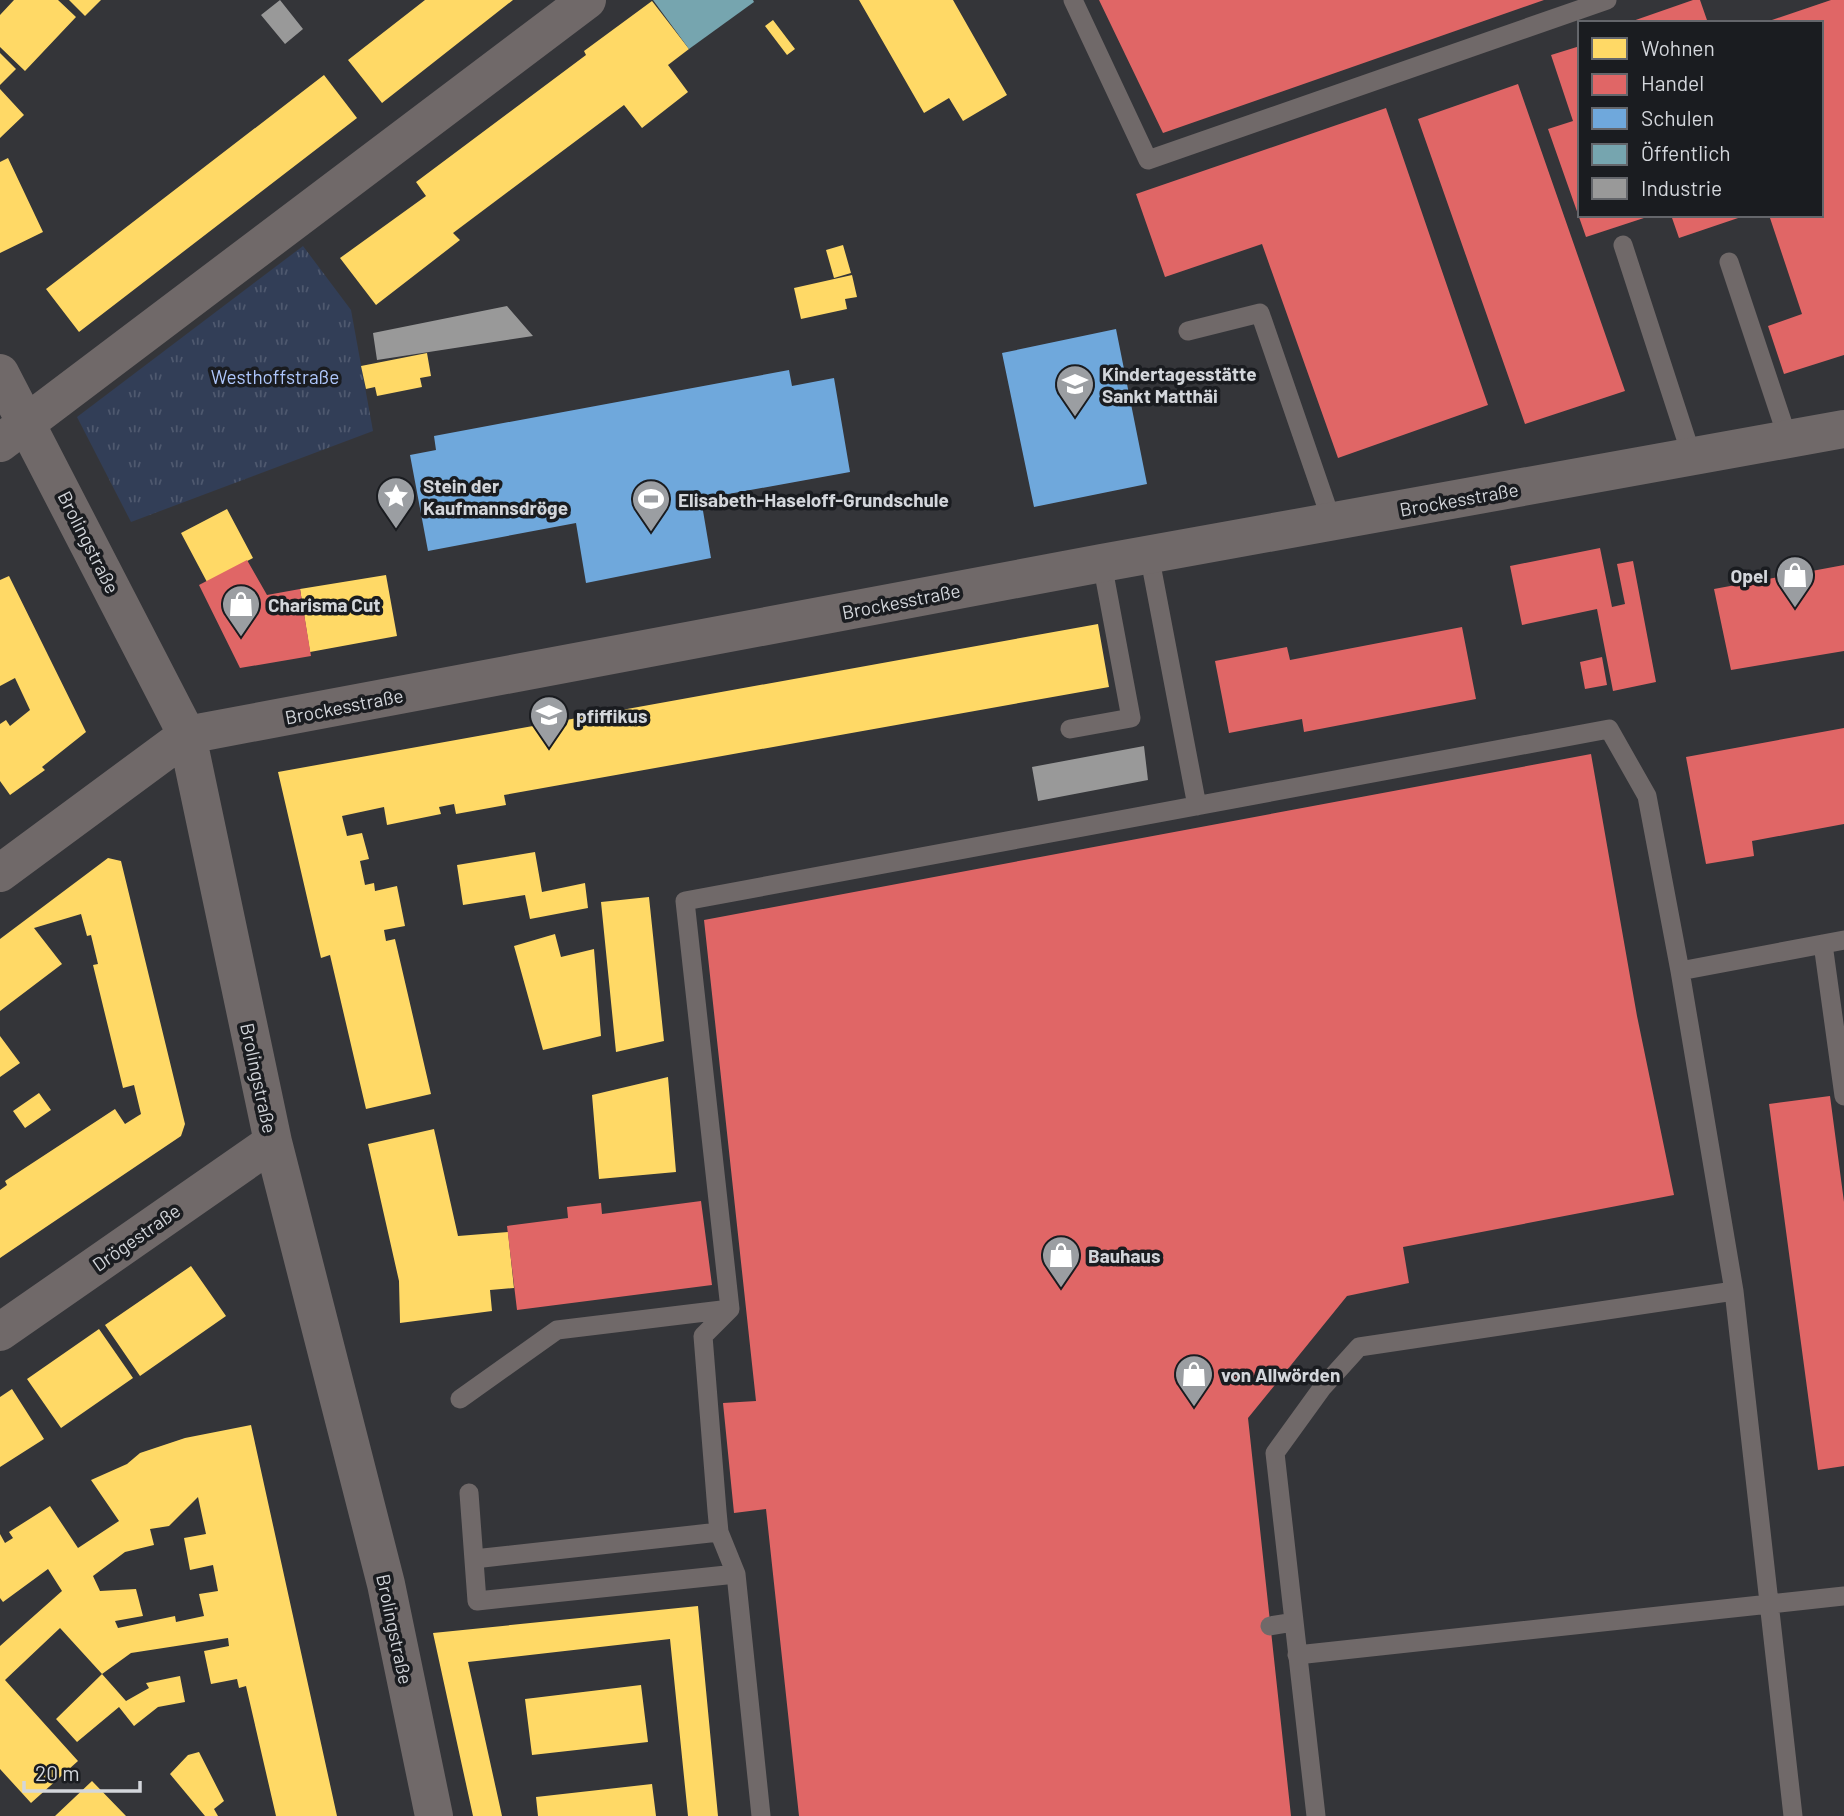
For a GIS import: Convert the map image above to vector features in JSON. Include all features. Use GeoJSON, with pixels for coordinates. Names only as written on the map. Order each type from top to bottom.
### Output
{"type":"FeatureCollection","features":[{"type":"Feature","properties":{"kind":"street"},"geometry":{"type":"LineString","coordinates":[[14,432],[587,0]]}},
{"type":"Feature","properties":{"kind":"street","name":"Brolingstraße"},"geometry":{"type":"LineString","coordinates":[[0,373],[14,432],[187,735],[272,1142],[386,1584],[434,1816]]}},
{"type":"Feature","properties":{"kind":"street","name":"Brockesstraße"},"geometry":{"type":"LineString","coordinates":[[0,873],[187,735],[1149,554],[1844,429]]}},
{"type":"Feature","properties":{"kind":"street","name":"Drögestraße"},"geometry":{"type":"LineString","coordinates":[[0,1332],[272,1142]]}},
{"type":"Feature","properties":{"kind":"lane"},"geometry":{"type":"LineString","coordinates":[[1073,0],[1148,159],[1607,0]]}},
{"type":"Feature","properties":{"kind":"lane"},"geometry":{"type":"LineString","coordinates":[[1623,245],[1692,457]]}},
{"type":"Feature","properties":{"kind":"lane"},"geometry":{"type":"LineString","coordinates":[[1729,262],[1788,439]]}},
{"type":"Feature","properties":{"kind":"lane"},"geometry":{"type":"LineString","coordinates":[[1188,331],[1259,313],[1332,522]]}},
{"type":"Feature","properties":{"kind":"lane"},"geometry":{"type":"LineString","coordinates":[[1149,554],[1197,806]]}},
{"type":"Feature","properties":{"kind":"lane"},"geometry":{"type":"LineString","coordinates":[[1070,729],[1131,718],[1102,563]]}},
{"type":"Feature","properties":{"kind":"lane"},"geometry":{"type":"LineString","coordinates":[[730,1309],[685,901],[1609,729],[1647,796],[1680,971],[1734,1291],[1793,1816]]}},
{"type":"Feature","properties":{"kind":"lane"},"geometry":{"type":"LineString","coordinates":[[1680,971],[1844,940]]}},
{"type":"Feature","properties":{"kind":"lane"},"geometry":{"type":"LineString","coordinates":[[1822,944],[1842,1062],[1844,1096]]}},
{"type":"Feature","properties":{"kind":"lane"},"geometry":{"type":"LineString","coordinates":[[1316,1816],[1275,1453],[1322,1388],[1359,1347],[1734,1291]]}},
{"type":"Feature","properties":{"kind":"lane"},"geometry":{"type":"LineString","coordinates":[[460,1399],[557,1330],[730,1309]]}},
{"type":"Feature","properties":{"kind":"lane"},"geometry":{"type":"LineString","coordinates":[[730,1309],[703,1336],[719,1532],[736,1574],[761,1816]]}},
{"type":"Feature","properties":{"kind":"lane"},"geometry":{"type":"LineString","coordinates":[[469,1493],[477,1601],[736,1574]]}},
{"type":"Feature","properties":{"kind":"lane"},"geometry":{"type":"LineString","coordinates":[[474,1559],[719,1532]]}},
{"type":"Feature","properties":{"kind":"lane"},"geometry":{"type":"LineString","coordinates":[[1297,1656],[1844,1596]]}},
{"type":"Feature","properties":{"kind":"lane"},"geometry":{"type":"LineString","coordinates":[[1270,1626],[1294,1622]]}},
{"type":"Feature","properties":{"kind":"green space","name":"Westhoffstraße"},"geometry":{"type":"Polygon","coordinates":[[[303,246],[351,310],[373,431],[131,522],[77,417],[303,246]]]}},
{"type":"Feature","properties":{"kind":"building: Wohnen"},"geometry":{"type":"Polygon","coordinates":[[[14,0],[58,0],[76,17],[25,71],[0,47],[0,15],[14,0]]]}},
{"type":"Feature","properties":{"kind":"building: Wohnen"},"geometry":{"type":"Polygon","coordinates":[[[69,0],[101,0],[85,16],[69,0]]]}},
{"type":"Feature","properties":{"kind":"building: Wohnen"},"geometry":{"type":"Polygon","coordinates":[[[425,0],[513,0],[382,103],[348,60],[425,0]]]}},
{"type":"Feature","properties":{"kind":"building: Wohnen"},"geometry":{"type":"Polygon","coordinates":[[[859,0],[953,0],[1007,95],[963,121],[949,98],[924,113],[859,0]]]}},
{"type":"Feature","properties":{"kind":"building: Wohnen"},"geometry":{"type":"Polygon","coordinates":[[[652,1],[689,49],[668,65],[688,92],[642,128],[624,105],[453,233],[460,240],[376,305],[340,258],[426,196],[416,182],[586,55],[584,51],[652,1]]]}},
{"type":"Feature","properties":{"kind":"building: Wohnen"},"geometry":{"type":"Polygon","coordinates":[[[773,20],[795,49],[787,55],[765,26],[773,20]]]}},
{"type":"Feature","properties":{"kind":"building: Wohnen"},"geometry":{"type":"Polygon","coordinates":[[[0,53],[16,69],[0,85],[0,53]]]}},
{"type":"Feature","properties":{"kind":"building: Wohnen"},"geometry":{"type":"Polygon","coordinates":[[[324,75],[357,118],[79,332],[46,289],[324,75]]]}},
{"type":"Feature","properties":{"kind":"building: Wohnen"},"geometry":{"type":"Polygon","coordinates":[[[0,89],[24,115],[0,138],[0,89]]]}},
{"type":"Feature","properties":{"kind":"building: Wohnen"},"geometry":{"type":"Polygon","coordinates":[[[8,158],[43,232],[0,253],[0,162],[8,158]]]}},
{"type":"Feature","properties":{"kind":"building: Wohnen"},"geometry":{"type":"Polygon","coordinates":[[[843,245],[851,273],[834,278],[826,250],[843,245]]]}},
{"type":"Feature","properties":{"kind":"building: Wohnen"},"geometry":{"type":"Polygon","coordinates":[[[852,275],[857,297],[845,299],[847,309],[801,319],[794,288],[852,275]]]}},
{"type":"Feature","properties":{"kind":"building: Wohnen"},"geometry":{"type":"Polygon","coordinates":[[[427,353],[431,376],[420,378],[422,387],[377,396],[375,387],[366,389],[361,366],[427,353]]]}},
{"type":"Feature","properties":{"kind":"building: Wohnen"},"geometry":{"type":"Polygon","coordinates":[[[227,509],[253,558],[207,582],[181,533],[227,509]]]}},
{"type":"Feature","properties":{"kind":"building: Wohnen"},"geometry":{"type":"Polygon","coordinates":[[[386,575],[397,636],[310,652],[300,589],[386,575]]]}},
{"type":"Feature","properties":{"kind":"building: Wohnen"},"geometry":{"type":"Polygon","coordinates":[[[9,576],[86,732],[42,767],[45,770],[10,795],[0,781],[0,724],[6,720],[10,726],[30,710],[15,678],[0,686],[0,580],[9,576]]]}},
{"type":"Feature","properties":{"kind":"building: Wohnen"},"geometry":{"type":"Polygon","coordinates":[[[1098,624],[1109,687],[504,795],[506,805],[456,814],[454,804],[439,807],[441,814],[387,825],[384,807],[342,816],[347,836],[362,833],[369,859],[360,861],[365,885],[374,883],[375,891],[397,886],[405,926],[384,930],[386,941],[395,939],[431,1094],[366,1109],[330,955],[321,958],[278,772],[1098,624]]]}},
{"type":"Feature","properties":{"kind":"building: Wohnen"},"geometry":{"type":"Polygon","coordinates":[[[535,852],[542,892],[585,883],[588,908],[530,919],[525,895],[463,905],[457,865],[535,852]]]}},
{"type":"Feature","properties":{"kind":"building: Wohnen"},"geometry":{"type":"Polygon","coordinates":[[[108,858],[121,861],[185,1124],[181,1136],[0,1258],[0,1190],[7,1185],[5,1181],[115,1109],[125,1124],[141,1114],[134,1085],[123,1088],[93,965],[98,964],[91,935],[87,936],[81,914],[34,928],[62,964],[0,1011],[0,939],[108,858]]]}},
{"type":"Feature","properties":{"kind":"building: Wohnen"},"geometry":{"type":"Polygon","coordinates":[[[649,897],[664,1041],[616,1052],[601,902],[649,897]]]}},
{"type":"Feature","properties":{"kind":"building: Wohnen"},"geometry":{"type":"Polygon","coordinates":[[[555,934],[561,957],[594,949],[601,1036],[543,1050],[514,946],[555,934]]]}},
{"type":"Feature","properties":{"kind":"building: Wohnen"},"geometry":{"type":"Polygon","coordinates":[[[0,1036],[20,1063],[0,1077],[0,1036]]]}},
{"type":"Feature","properties":{"kind":"building: Wohnen"},"geometry":{"type":"Polygon","coordinates":[[[668,1077],[676,1172],[599,1179],[592,1095],[668,1077]]]}},
{"type":"Feature","properties":{"kind":"building: Wohnen"},"geometry":{"type":"Polygon","coordinates":[[[39,1093],[51,1110],[25,1128],[13,1111],[39,1093]]]}},
{"type":"Feature","properties":{"kind":"building: Wohnen"},"geometry":{"type":"Polygon","coordinates":[[[434,1129],[458,1236],[508,1232],[514,1288],[490,1290],[492,1311],[400,1323],[399,1281],[368,1144],[434,1129]]]}},
{"type":"Feature","properties":{"kind":"building: Wohnen"},"geometry":{"type":"Polygon","coordinates":[[[191,1266],[226,1316],[140,1376],[105,1325],[191,1266]]]}},
{"type":"Feature","properties":{"kind":"building: Wohnen"},"geometry":{"type":"Polygon","coordinates":[[[99,1329],[133,1378],[61,1428],[27,1379],[99,1329]]]}},
{"type":"Feature","properties":{"kind":"building: Wohnen"},"geometry":{"type":"Polygon","coordinates":[[[12,1389],[44,1439],[0,1467],[0,1397],[12,1389]]]}},
{"type":"Feature","properties":{"kind":"building: Wohnen"},"geometry":{"type":"Polygon","coordinates":[[[251,1425],[337,1816],[276,1816],[246,1686],[239,1688],[237,1679],[211,1684],[204,1651],[229,1646],[228,1638],[131,1653],[102,1674],[60,1628],[5,1680],[78,1761],[31,1803],[0,1769],[0,1646],[62,1591],[48,1569],[3,1602],[0,1598],[0,1534],[5,1543],[13,1538],[9,1532],[50,1506],[78,1548],[119,1521],[91,1480],[127,1464],[140,1453],[185,1438],[251,1425]],[[198,1497],[169,1526],[150,1529],[154,1545],[125,1552],[93,1576],[100,1591],[136,1589],[143,1616],[115,1621],[118,1628],[175,1616],[176,1622],[204,1616],[199,1594],[218,1591],[213,1565],[190,1570],[184,1538],[206,1534],[198,1497]]]}},
{"type":"Feature","properties":{"kind":"building: Wohnen"},"geometry":{"type":"Polygon","coordinates":[[[698,1606],[718,1816],[688,1816],[670,1639],[468,1662],[502,1816],[473,1816],[433,1633],[698,1606]]]}},
{"type":"Feature","properties":{"kind":"building: Wohnen"},"geometry":{"type":"Polygon","coordinates":[[[102,1674],[126,1701],[149,1688],[146,1683],[180,1676],[185,1702],[158,1707],[134,1726],[119,1707],[77,1742],[56,1719],[102,1674]]]}},
{"type":"Feature","properties":{"kind":"building: Wohnen"},"geometry":{"type":"Polygon","coordinates":[[[641,1685],[648,1742],[532,1755],[525,1699],[641,1685]]]}},
{"type":"Feature","properties":{"kind":"building: Wohnen"},"geometry":{"type":"Polygon","coordinates":[[[199,1752],[224,1801],[214,1809],[218,1816],[205,1816],[170,1774],[188,1755],[199,1752]]]}},
{"type":"Feature","properties":{"kind":"building: Wohnen"},"geometry":{"type":"Polygon","coordinates":[[[92,1781],[126,1816],[55,1816],[92,1781]]]}},
{"type":"Feature","properties":{"kind":"building: Wohnen"},"geometry":{"type":"Polygon","coordinates":[[[652,1784],[656,1816],[538,1816],[536,1797],[652,1784]]]}},
{"type":"Feature","properties":{"kind":"building: Handel"},"geometry":{"type":"Polygon","coordinates":[[[1099,0],[1544,0],[1163,133],[1099,0]]]}},
{"type":"Feature","properties":{"kind":"building: Handel"},"geometry":{"type":"Polygon","coordinates":[[[1700,0],[1707,21],[1633,21],[1700,0]]]}},
{"type":"Feature","properties":{"kind":"building: Handel"},"geometry":{"type":"Polygon","coordinates":[[[1831,0],[1844,0],[1844,355],[1784,374],[1768,326],[1802,314],[1770,217],[1823,217],[1823,21],[1769,21],[1831,0]]]}},
{"type":"Feature","properties":{"kind":"building: Handel"},"geometry":{"type":"Polygon","coordinates":[[[1578,47],[1578,214],[1548,129],[1573,121],[1551,55],[1578,47]]]}},
{"type":"Feature","properties":{"kind":"building: Handel"},"geometry":{"type":"Polygon","coordinates":[[[1518,84],[1625,391],[1525,424],[1418,119],[1518,84]]]}},
{"type":"Feature","properties":{"kind":"building: Handel"},"geometry":{"type":"Polygon","coordinates":[[[1386,108],[1488,405],[1338,458],[1262,244],[1165,277],[1136,194],[1386,108]]]}},
{"type":"Feature","properties":{"kind":"building: Handel"},"geometry":{"type":"Polygon","coordinates":[[[1579,217],[1647,217],[1586,237],[1579,217]]]}},
{"type":"Feature","properties":{"kind":"building: Handel"},"geometry":{"type":"Polygon","coordinates":[[[1672,217],[1741,217],[1679,238],[1672,217]]]}},
{"type":"Feature","properties":{"kind":"building: Handel"},"geometry":{"type":"Polygon","coordinates":[[[1600,548],[1612,607],[1625,604],[1617,564],[1633,561],[1656,682],[1613,691],[1597,609],[1522,625],[1510,566],[1600,548]]]}},
{"type":"Feature","properties":{"kind":"building: Handel"},"geometry":{"type":"Polygon","coordinates":[[[247,560],[267,595],[300,589],[311,656],[240,668],[199,585],[247,560]]]}},
{"type":"Feature","properties":{"kind":"building: Handel"},"geometry":{"type":"Polygon","coordinates":[[[1844,565],[1844,651],[1731,670],[1714,589],[1844,565]]]}},
{"type":"Feature","properties":{"kind":"building: Handel"},"geometry":{"type":"Polygon","coordinates":[[[1462,627],[1476,699],[1304,732],[1302,719],[1229,733],[1215,661],[1287,647],[1290,660],[1462,627]]]}},
{"type":"Feature","properties":{"kind":"building: Handel"},"geometry":{"type":"Polygon","coordinates":[[[1602,657],[1607,685],[1585,689],[1580,662],[1602,657]]]}},
{"type":"Feature","properties":{"kind":"building: Handel"},"geometry":{"type":"Polygon","coordinates":[[[1844,728],[1844,824],[1752,841],[1754,856],[1706,864],[1686,757],[1844,728]]]}},
{"type":"Feature","properties":{"kind":"building: Handel","name":"Bauhaus"},"geometry":{"type":"Polygon","coordinates":[[[1591,754],[1637,1016],[1674,1195],[1403,1247],[1409,1283],[1347,1296],[1248,1418],[1291,1816],[799,1816],[766,1509],[734,1513],[723,1403],[756,1401],[704,920],[1591,754]]]}},
{"type":"Feature","properties":{"kind":"building: Handel"},"geometry":{"type":"Polygon","coordinates":[[[1830,1096],[1844,1202],[1844,1466],[1818,1470],[1769,1104],[1830,1096]]]}},
{"type":"Feature","properties":{"kind":"building: Handel"},"geometry":{"type":"Polygon","coordinates":[[[701,1201],[712,1285],[517,1310],[507,1226],[568,1218],[567,1207],[601,1203],[602,1214],[701,1201]]]}},
{"type":"Feature","properties":{"kind":"building: Schulen","name":"Kindertagesstätte Sankt Matthäi"},"geometry":{"type":"Polygon","coordinates":[[[1116,329],[1147,484],[1034,507],[1002,353],[1116,329]]]}},
{"type":"Feature","properties":{"kind":"building: Schulen","name":"Elisabeth-Haseloff-Grundschule"},"geometry":{"type":"Polygon","coordinates":[[[789,370],[792,386],[834,378],[850,472],[701,499],[711,558],[586,583],[576,523],[428,551],[410,455],[436,450],[434,436],[789,370]]]}},
{"type":"Feature","properties":{"kind":"building: Öffentlich"},"geometry":{"type":"Polygon","coordinates":[[[653,0],[753,0],[754,2],[689,49],[653,0]]]}},
{"type":"Feature","properties":{"kind":"building: Industrie"},"geometry":{"type":"Polygon","coordinates":[[[280,0],[303,29],[285,44],[261,15],[280,0]]]}},
{"type":"Feature","properties":{"kind":"building: Industrie"},"geometry":{"type":"Polygon","coordinates":[[[507,306],[533,336],[377,360],[373,333],[507,306]]]}},
{"type":"Feature","properties":{"kind":"building: Industrie"},"geometry":{"type":"Polygon","coordinates":[[[1144,746],[1148,780],[1038,801],[1032,767],[1144,746]]]}},
{"type":"Feature","properties":{"kind":"place","name":"Kindertagesstätte Sankt Matthäi"},"geometry":{"type":"Point","coordinates":[1075,418]}},
{"type":"Feature","properties":{"kind":"place","name":"Stein der Kaufmannsdröge"},"geometry":{"type":"Point","coordinates":[396,530]}},
{"type":"Feature","properties":{"kind":"place","name":"Elisabeth-Haseloff-Grundschule"},"geometry":{"type":"Point","coordinates":[651,533]}},
{"type":"Feature","properties":{"kind":"place","name":"Opel"},"geometry":{"type":"Point","coordinates":[1795,609]}},
{"type":"Feature","properties":{"kind":"place","name":"Charisma Cut"},"geometry":{"type":"Point","coordinates":[241,638]}},
{"type":"Feature","properties":{"kind":"place","name":"pfiffikus"},"geometry":{"type":"Point","coordinates":[549,749]}},
{"type":"Feature","properties":{"kind":"place","name":"Bauhaus"},"geometry":{"type":"Point","coordinates":[1061,1289]}},
{"type":"Feature","properties":{"kind":"place","name":"von Allwörden"},"geometry":{"type":"Point","coordinates":[1194,1408]}}]}
